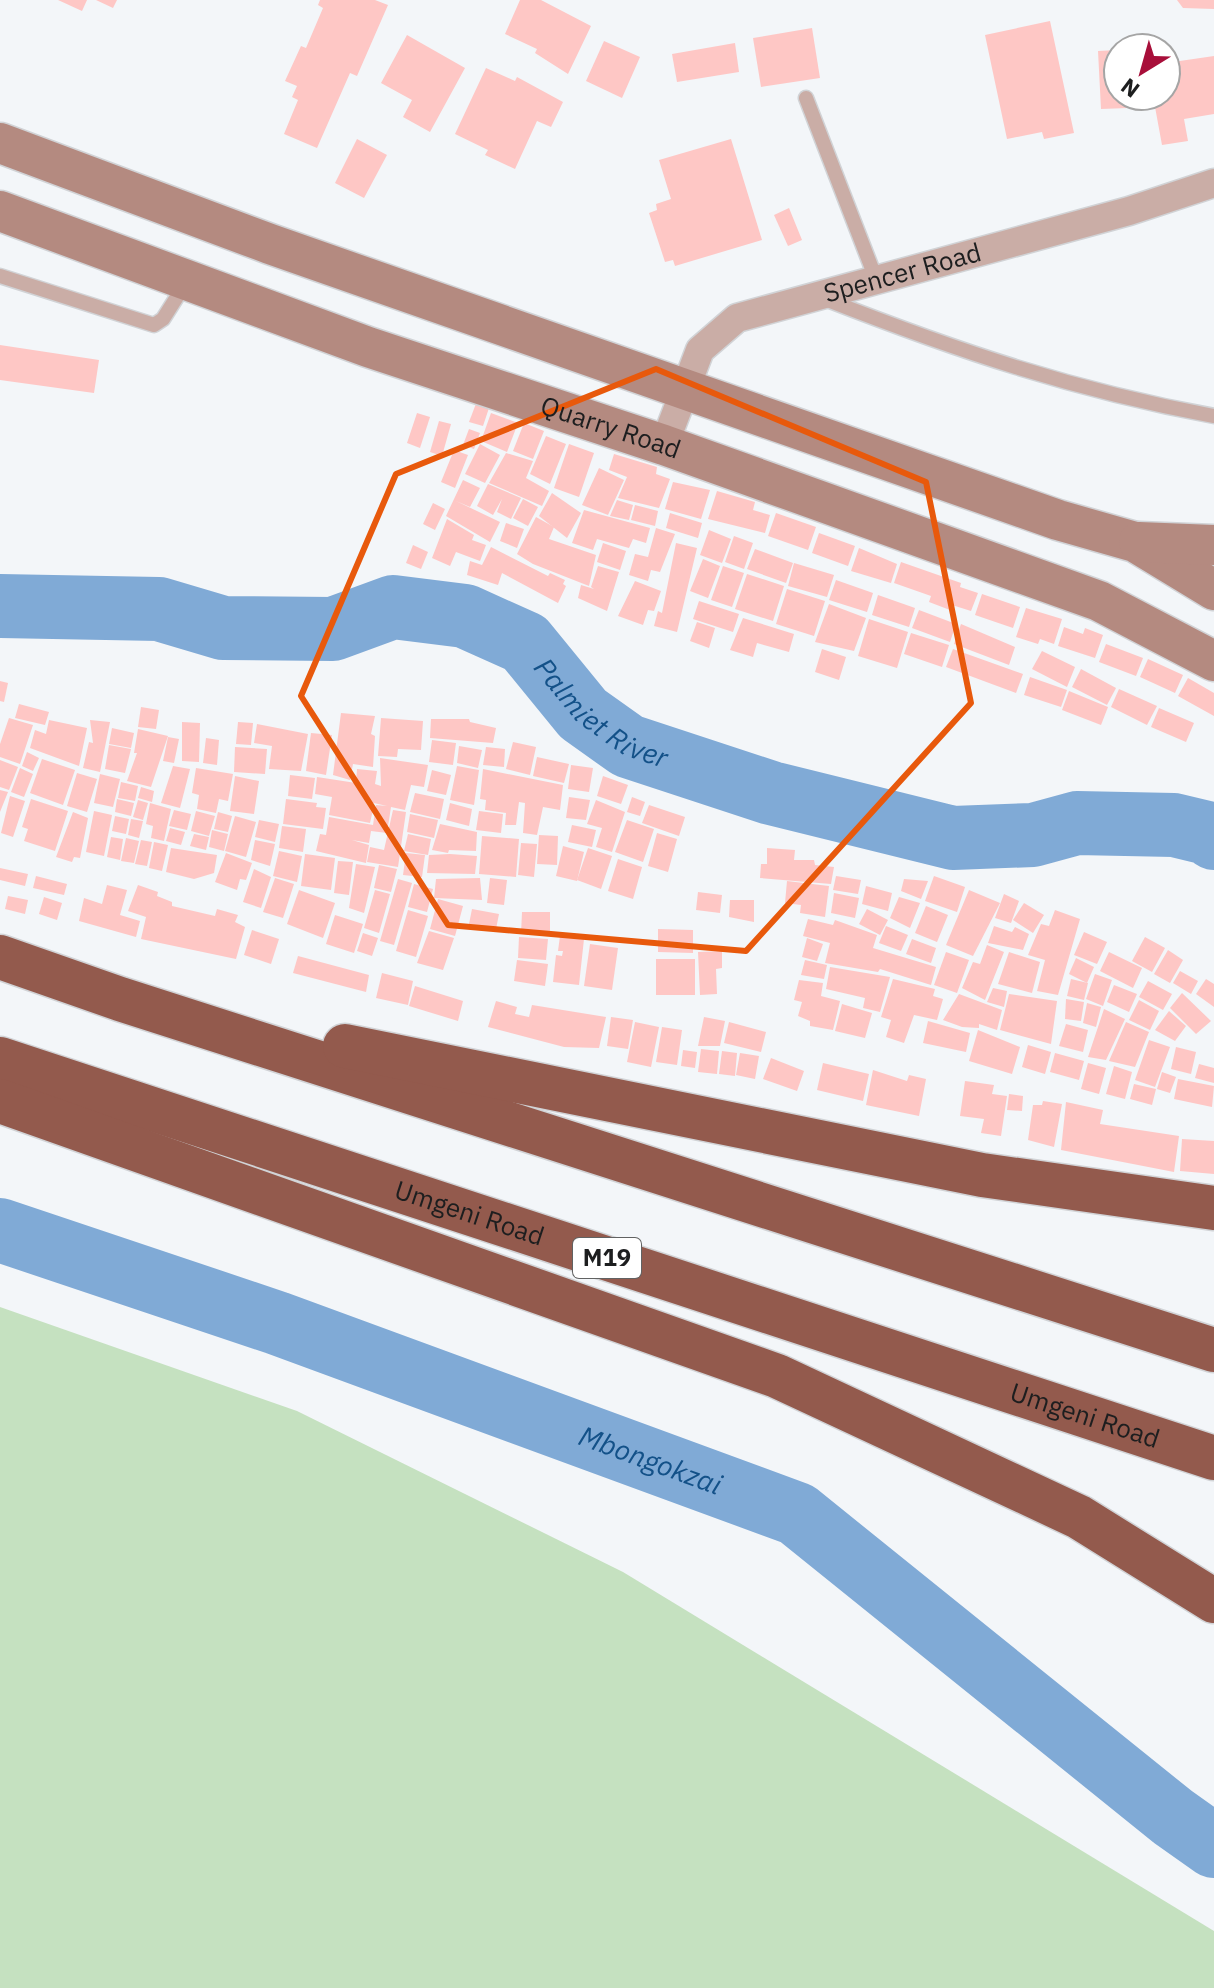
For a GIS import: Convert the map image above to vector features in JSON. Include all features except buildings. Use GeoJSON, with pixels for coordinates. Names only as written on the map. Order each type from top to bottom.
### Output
{"type":"FeatureCollection","features":[{"type":"Feature","properties":{"kind":"highway"},"geometry":{"type":"LineString","coordinates":[[0,957],[120,999],[1214,1350]]}},
{"type":"Feature","properties":{"kind":"highway"},"geometry":{"type":"LineString","coordinates":[[120,999],[982,1175],[1214,1208]]}},
{"type":"Feature","properties":{"kind":"highway","name":"Umgeni Road"},"geometry":{"type":"LineString","coordinates":[[0,1059],[1214,1458]]}},
{"type":"Feature","properties":{"kind":"highway"},"geometry":{"type":"LineString","coordinates":[[0,1101],[777,1376],[1079,1517],[1214,1601]]}},
{"type":"Feature","properties":{"kind":"main road"},"geometry":{"type":"LineString","coordinates":[[3,153],[159,203],[1058,520],[1135,542],[1214,545]]}},
{"type":"Feature","properties":{"kind":"main road"},"geometry":{"type":"LineString","coordinates":[[141,264],[159,203]]}},
{"type":"Feature","properties":{"kind":"main road","name":"Quarry Road"},"geometry":{"type":"LineString","coordinates":[[0,211],[368,347],[664,445],[1099,601],[1214,661]]}},
{"type":"Feature","properties":{"kind":"main road"},"geometry":{"type":"LineString","coordinates":[[1135,542],[1214,590]]}},
{"type":"Feature","properties":{"kind":"street","name":"Spencer Road"},"geometry":{"type":"LineString","coordinates":[[664,445],[683,388],[700,350],[723,327],[757,310],[1129,211],[1214,183]]}},
{"type":"Feature","properties":{"kind":"lane"},"geometry":{"type":"LineString","coordinates":[[806,98],[876,279]]}},
{"type":"Feature","properties":{"kind":"lane"},"geometry":{"type":"LineString","coordinates":[[0,276],[154,325],[163,319],[187,281]]}},
{"type":"Feature","properties":{"kind":"lane"},"geometry":{"type":"LineString","coordinates":[[815,295],[979,358],[1057,382],[1214,416]]}},
{"type":"Feature","properties":{"kind":"highlighted area"},"geometry":{"type":"Polygon","coordinates":[[[656,369],[926,482],[971,703],[746,951],[448,925],[301,696],[396,474],[656,369]]]}},
{"type":"Feature","properties":{"kind":"green space"},"geometry":{"type":"Polygon","coordinates":[[[0,1307],[297,1411],[623,1572],[1214,1931],[1214,1988],[0,1988],[0,1307]]]}},
{"type":"Feature","properties":{"kind":"waterway","name":"Palmiet River"},"geometry":{"type":"LineString","coordinates":[[0,606],[159,609],[223,628],[333,629],[393,607],[465,616],[525,643],[583,714],[628,746],[771,793],[953,838],[1033,835],[1077,823],[1174,825],[1207,833],[1214,838]]}},
{"type":"Feature","properties":{"kind":"waterway"},"geometry":{"type":"LineString","coordinates":[[1185,828],[1214,815]]}},
{"type":"Feature","properties":{"kind":"waterway","name":"Mbongokzai"},"geometry":{"type":"LineString","coordinates":[[0,1230],[277,1323],[797,1514],[1173,1817],[1214,1846]]}}]}
